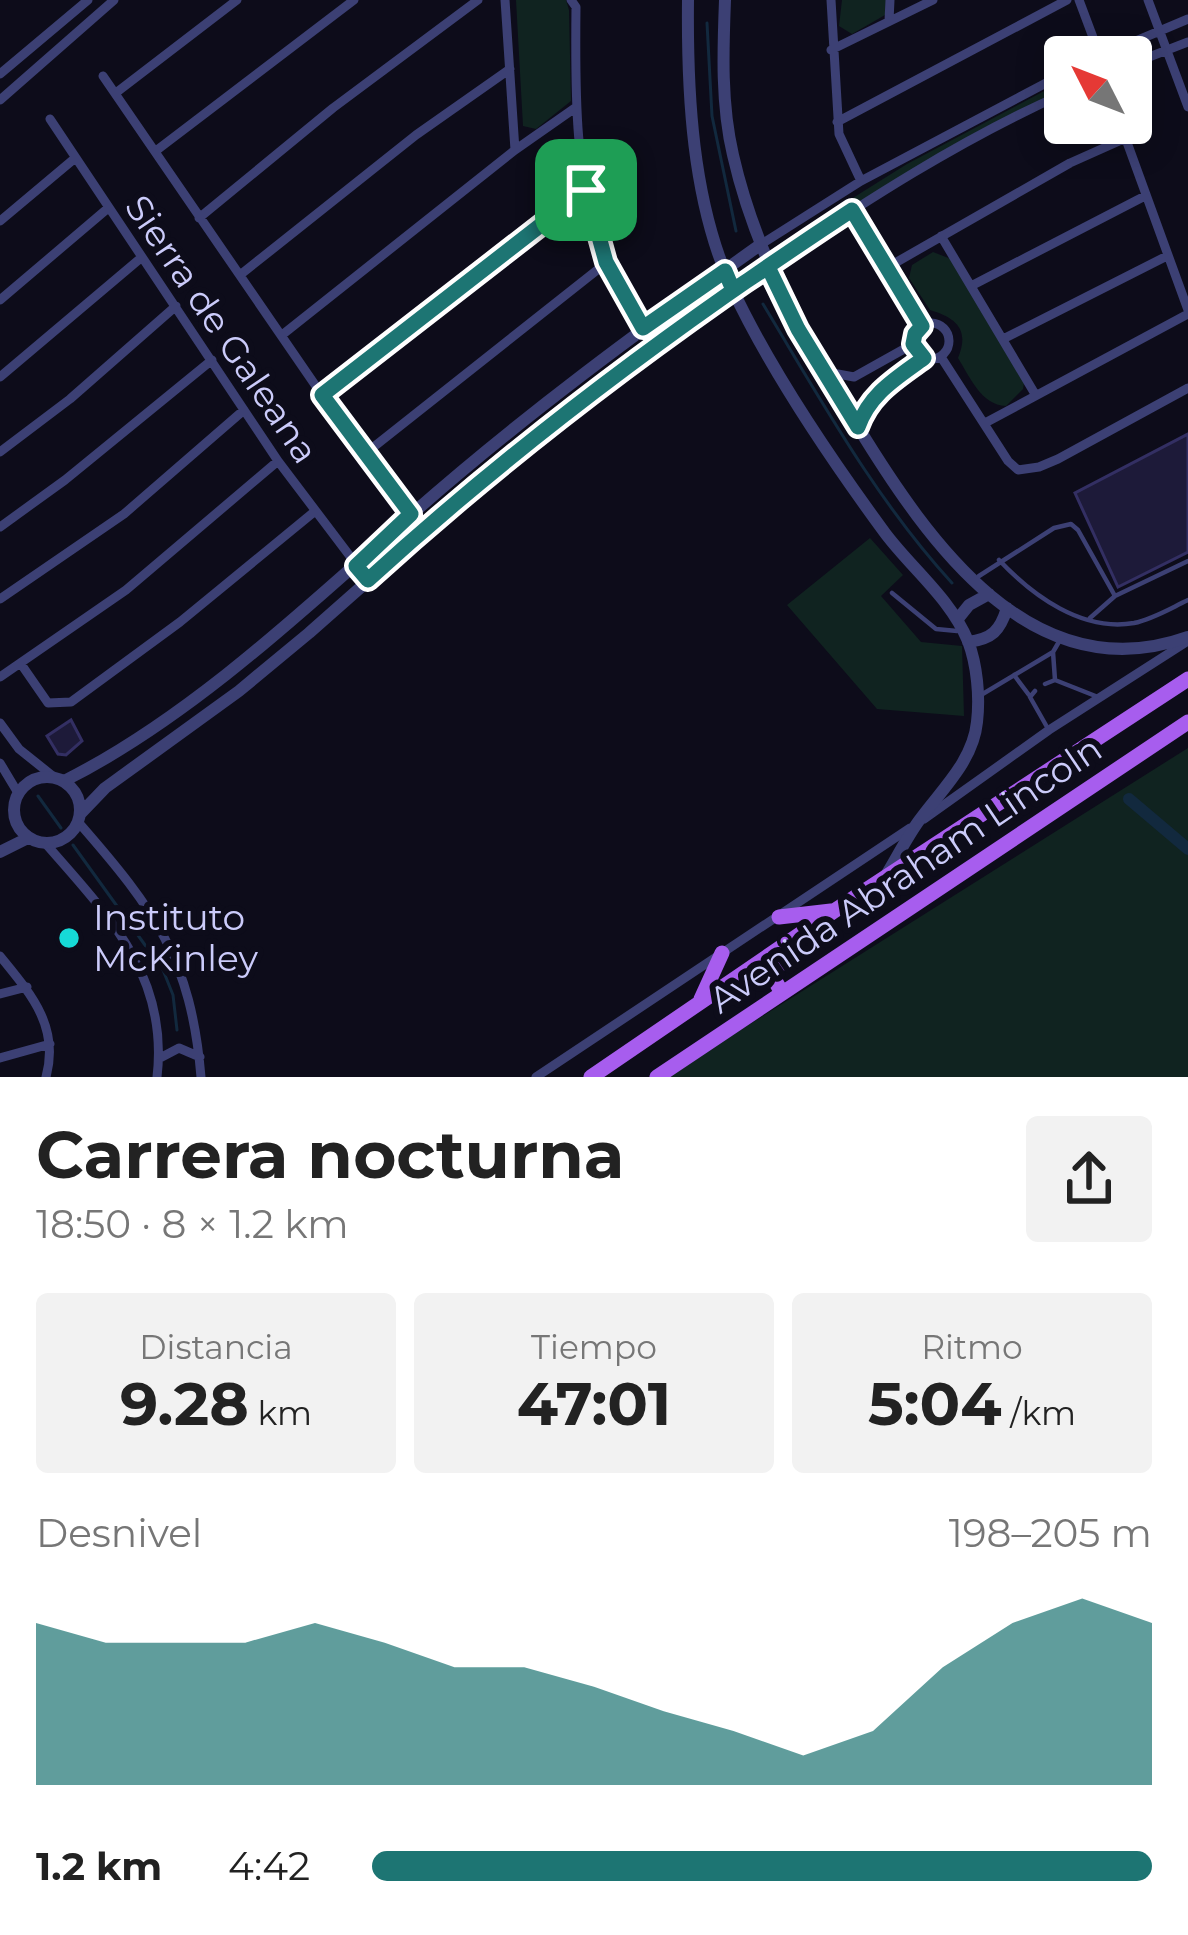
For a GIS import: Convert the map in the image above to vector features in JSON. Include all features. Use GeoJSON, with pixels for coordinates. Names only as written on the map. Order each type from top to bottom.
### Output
{"type":"FeatureCollection","features":[{"type":"Feature","properties":{"kind":"main road"},"geometry":{"type":"LineString","coordinates":[[591,1077],[1188,679]]}},
{"type":"Feature","properties":{"kind":"main road","name":"Avenida Abraham Lincoln"},"geometry":{"type":"LineString","coordinates":[[657,1077],[1188,722]]}},
{"type":"Feature","properties":{"kind":"main road"},"geometry":{"type":"LineString","coordinates":[[779,917],[834,911]]}},
{"type":"Feature","properties":{"kind":"main road"},"geometry":{"type":"LineString","coordinates":[[782,993],[774,983],[774,970],[792,940]]}},
{"type":"Feature","properties":{"kind":"main road"},"geometry":{"type":"LineString","coordinates":[[700,1002],[722,953]]}},
{"type":"Feature","properties":{"kind":"street"},"geometry":{"type":"LineString","coordinates":[[17,83],[3,71],[88,0]]}},
{"type":"Feature","properties":{"kind":"street"},"geometry":{"type":"LineString","coordinates":[[0,100],[114,0]]}},
{"type":"Feature","properties":{"kind":"street"},"geometry":{"type":"LineString","coordinates":[[117,92],[237,0]]}},
{"type":"Feature","properties":{"kind":"street"},"geometry":{"type":"LineString","coordinates":[[157,150],[354,0]]}},
{"type":"Feature","properties":{"kind":"street"},"geometry":{"type":"LineString","coordinates":[[199,218],[333,108],[478,0]]}},
{"type":"Feature","properties":{"kind":"street"},"geometry":{"type":"LineString","coordinates":[[505,0],[514,150]]}},
{"type":"Feature","properties":{"kind":"street"},"geometry":{"type":"LineString","coordinates":[[688,0],[688,64],[698,158],[725,271],[795,398],[862,500],[963,631],[978,697],[977,724],[964,762],[917,823],[882,881]]}},
{"type":"Feature","properties":{"kind":"street"},"geometry":{"type":"LineString","coordinates":[[725,0],[726,115],[732,152],[768,267],[821,370],[913,514],[989,594],[1057,646],[1117,651],[1188,639]]}},
{"type":"Feature","properties":{"kind":"street"},"geometry":{"type":"LineString","coordinates":[[830,0],[837,122],[861,181]]}},
{"type":"Feature","properties":{"kind":"street"},"geometry":{"type":"LineString","coordinates":[[889,21],[890,0]]}},
{"type":"Feature","properties":{"kind":"street"},"geometry":{"type":"LineString","coordinates":[[832,50],[933,0]]}},
{"type":"Feature","properties":{"kind":"street"},"geometry":{"type":"LineString","coordinates":[[837,122],[1067,0]]}},
{"type":"Feature","properties":{"kind":"street"},"geometry":{"type":"LineString","coordinates":[[1079,0],[1092,36]]}},
{"type":"Feature","properties":{"kind":"street"},"geometry":{"type":"LineString","coordinates":[[1148,0],[1188,107]]}},
{"type":"Feature","properties":{"kind":"street"},"geometry":{"type":"LineString","coordinates":[[576,2],[575,108],[586,190],[606,262],[643,328]]}},
{"type":"Feature","properties":{"kind":"street"},"geometry":{"type":"LineString","coordinates":[[1146,36],[1188,20]]}},
{"type":"Feature","properties":{"kind":"street"},"geometry":{"type":"LineString","coordinates":[[1152,55],[1188,41]]}},
{"type":"Feature","properties":{"kind":"street"},"geometry":{"type":"LineString","coordinates":[[240,274],[416,135],[510,69]]}},
{"type":"Feature","properties":{"kind":"street"},"geometry":{"type":"LineString","coordinates":[[103,76],[322,395],[411,514]]}},
{"type":"Feature","properties":{"kind":"street"},"geometry":{"type":"LineString","coordinates":[[18,794],[40,777],[59,779],[124,746],[224,674],[520,423],[760,245],[861,181],[1044,84]]}},
{"type":"Feature","properties":{"kind":"street"},"geometry":{"type":"LineString","coordinates":[[20,749],[0,764],[18,794],[15,818],[28,838],[46,844],[60,842],[105,788],[239,691],[515,451],[733,290],[852,210],[1044,102]]}},
{"type":"Feature","properties":{"kind":"street"},"geometry":{"type":"LineString","coordinates":[[282,335],[514,150],[575,108]]}},
{"type":"Feature","properties":{"kind":"street","name":"Sierra de Galeana"},"geometry":{"type":"LineString","coordinates":[[50,118],[278,461],[368,580]]}},
{"type":"Feature","properties":{"kind":"street"},"geometry":{"type":"LineString","coordinates":[[888,267],[1070,163],[1114,144]]}},
{"type":"Feature","properties":{"kind":"street"},"geometry":{"type":"LineString","coordinates":[[985,423],[1188,312],[1128,144]]}},
{"type":"Feature","properties":{"kind":"street"},"geometry":{"type":"LineString","coordinates":[[0,221],[74,159]]}},
{"type":"Feature","properties":{"kind":"street"},"geometry":{"type":"LineString","coordinates":[[322,395],[586,190]]}},
{"type":"Feature","properties":{"kind":"street"},"geometry":{"type":"LineString","coordinates":[[971,286],[1145,196]]}},
{"type":"Feature","properties":{"kind":"street"},"geometry":{"type":"LineString","coordinates":[[0,300],[107,208]]}},
{"type":"Feature","properties":{"kind":"street"},"geometry":{"type":"LineString","coordinates":[[852,210],[922,326]]}},
{"type":"Feature","properties":{"kind":"street"},"geometry":{"type":"LineString","coordinates":[[941,236],[1035,394]]}},
{"type":"Feature","properties":{"kind":"street"},"geometry":{"type":"LineString","coordinates":[[1005,338],[1167,256]]}},
{"type":"Feature","properties":{"kind":"street"},"geometry":{"type":"LineString","coordinates":[[0,377],[142,257]]}},
{"type":"Feature","properties":{"kind":"street"},"geometry":{"type":"LineString","coordinates":[[366,453],[606,262]]}},
{"type":"Feature","properties":{"kind":"street"},"geometry":{"type":"LineString","coordinates":[[0,452],[70,399],[176,306]]}},
{"type":"Feature","properties":{"kind":"street"},"geometry":{"type":"LineString","coordinates":[[821,370],[847,378],[869,372],[913,344],[922,326],[933,323],[947,332],[948,348],[941,357],[924,358],[880,389],[858,427]]}},
{"type":"Feature","properties":{"kind":"street"},"geometry":{"type":"LineString","coordinates":[[913,344],[924,358]]}},
{"type":"Feature","properties":{"kind":"street"},"geometry":{"type":"LineString","coordinates":[[941,357],[1018,470],[1039,467],[1188,388]]}},
{"type":"Feature","properties":{"kind":"street"},"geometry":{"type":"LineString","coordinates":[[0,527],[212,360]]}},
{"type":"Feature","properties":{"kind":"street"},"geometry":{"type":"LineString","coordinates":[[869,372],[880,389]]}},
{"type":"Feature","properties":{"kind":"street"},"geometry":{"type":"LineString","coordinates":[[0,598],[124,514],[244,410]]}},
{"type":"Feature","properties":{"kind":"street"},"geometry":{"type":"LineString","coordinates":[[0,677],[126,590],[278,461]]}},
{"type":"Feature","properties":{"kind":"street"},"geometry":{"type":"LineString","coordinates":[[21,664],[47,704],[71,702],[181,622],[314,512]]}},
{"type":"Feature","properties":{"kind":"street"},"geometry":{"type":"LineString","coordinates":[[963,631],[976,599],[989,594]]}},
{"type":"Feature","properties":{"kind":"street"},"geometry":{"type":"LineString","coordinates":[[963,631],[983,640],[997,632],[1007,608]]}},
{"type":"Feature","properties":{"kind":"street"},"geometry":{"type":"LineString","coordinates":[[536,1077],[1188,639]]}},
{"type":"Feature","properties":{"kind":"street"},"geometry":{"type":"LineString","coordinates":[[0,723],[20,749],[74,789],[80,818],[170,944],[187,986],[201,1077]]}},
{"type":"Feature","properties":{"kind":"street"},"geometry":{"type":"LineString","coordinates":[[0,827],[15,818]]}},
{"type":"Feature","properties":{"kind":"street"},"geometry":{"type":"LineString","coordinates":[[0,852],[28,838]]}},
{"type":"Feature","properties":{"kind":"street"},"geometry":{"type":"LineString","coordinates":[[46,844],[129,946],[152,993],[158,1017],[158,1077]]}},
{"type":"Feature","properties":{"kind":"street"},"geometry":{"type":"LineString","coordinates":[[2,959],[41,1009],[50,1044],[46,1077]]}},
{"type":"Feature","properties":{"kind":"street"},"geometry":{"type":"LineString","coordinates":[[0,994],[26,987]]}},
{"type":"Feature","properties":{"kind":"street"},"geometry":{"type":"LineString","coordinates":[[0,1058],[50,1044]]}},
{"type":"Feature","properties":{"kind":"street"},"geometry":{"type":"LineString","coordinates":[[160,1058],[179,1048],[200,1057]]}},
{"type":"Feature","properties":{"kind":"lane"},"geometry":{"type":"LineString","coordinates":[[974,580],[1054,528],[1071,524],[1115,596]]}},
{"type":"Feature","properties":{"kind":"lane"},"geometry":{"type":"LineString","coordinates":[[999,560],[1050,604],[1090,618],[1132,623],[1188,600]]}},
{"type":"Feature","properties":{"kind":"lane"},"geometry":{"type":"LineString","coordinates":[[1090,618],[1115,596],[1188,561]]}},
{"type":"Feature","properties":{"kind":"lane"},"geometry":{"type":"LineString","coordinates":[[892,593],[936,629],[963,631]]}},
{"type":"Feature","properties":{"kind":"lane"},"geometry":{"type":"LineString","coordinates":[[978,697],[1057,646]]}},
{"type":"Feature","properties":{"kind":"lane"},"geometry":{"type":"LineString","coordinates":[[1055,680],[1057,646]]}},
{"type":"Feature","properties":{"kind":"lane"},"geometry":{"type":"LineString","coordinates":[[1015,675],[1032,694],[1049,730]]}},
{"type":"Feature","properties":{"kind":"lane"},"geometry":{"type":"LineString","coordinates":[[1045,684],[1055,680],[1099,697]]}},
{"type":"Feature","properties":{"kind":"green space"},"geometry":{"type":"Polygon","coordinates":[[[516,0],[566,0],[569,10],[571,101],[536,129],[523,126],[516,0]]]}},
{"type":"Feature","properties":{"kind":"green space"},"geometry":{"type":"Polygon","coordinates":[[[842,0],[886,0],[885,15],[852,34],[839,26],[842,0]]]}},
{"type":"Feature","properties":{"kind":"green space"},"geometry":{"type":"Polygon","coordinates":[[[1044,91],[1044,101],[920,167],[786,249],[781,243],[907,164],[1044,91]]]}},
{"type":"Feature","properties":{"kind":"green space"},"geometry":{"type":"Polygon","coordinates":[[[933,252],[951,259],[1025,377],[1023,389],[1006,406],[990,401],[977,389],[958,358],[962,339],[958,326],[930,310],[909,278],[912,265],[933,252]]]}},
{"type":"Feature","properties":{"kind":"green space"},"geometry":{"type":"Polygon","coordinates":[[[870,538],[903,575],[881,596],[921,642],[962,646],[964,716],[877,709],[787,605],[870,538]]]}},
{"type":"Feature","properties":{"kind":"green space"},"geometry":{"type":"Polygon","coordinates":[[[1188,748],[1188,1077],[666,1077],[1188,748]]]}},
{"type":"Feature","properties":{"kind":"building"},"geometry":{"type":"Polygon","coordinates":[[[1188,434],[1188,552],[1118,587],[1075,493],[1188,434]]]}},
{"type":"Feature","properties":{"kind":"building"},"geometry":{"type":"Polygon","coordinates":[[[71,720],[82,741],[66,755],[58,754],[47,736],[71,720]]]}},
{"type":"Feature","properties":{"kind":"waterway"},"geometry":{"type":"LineString","coordinates":[[707,23],[712,116],[736,231]]}},
{"type":"Feature","properties":{"kind":"waterway"},"geometry":{"type":"LineString","coordinates":[[763,304],[874,484],[952,583]]}},
{"type":"Feature","properties":{"kind":"waterway"},"geometry":{"type":"LineString","coordinates":[[38,796],[61,828]]}},
{"type":"Feature","properties":{"kind":"waterway"},"geometry":{"type":"LineString","coordinates":[[1129,799],[1188,849]]}},
{"type":"Feature","properties":{"kind":"waterway"},"geometry":{"type":"LineString","coordinates":[[73,845],[163,970],[173,995],[177,1030]]}},
{"type":"Feature","properties":{"kind":"place","name":"Instituto McKinley"},"geometry":{"type":"Point","coordinates":[69,938]}},
{"type":"Feature","properties":{"kind":"route"},"geometry":{"type":"LineString","coordinates":[[586,190],[322,395],[411,514],[356,566],[368,580],[470,488],[571,408],[656,344],[733,290],[852,210],[922,326],[913,344],[924,358],[880,389],[858,427],[821,370],[768,267],[733,290],[725,271],[643,328],[606,262],[586,190]]}}]}
